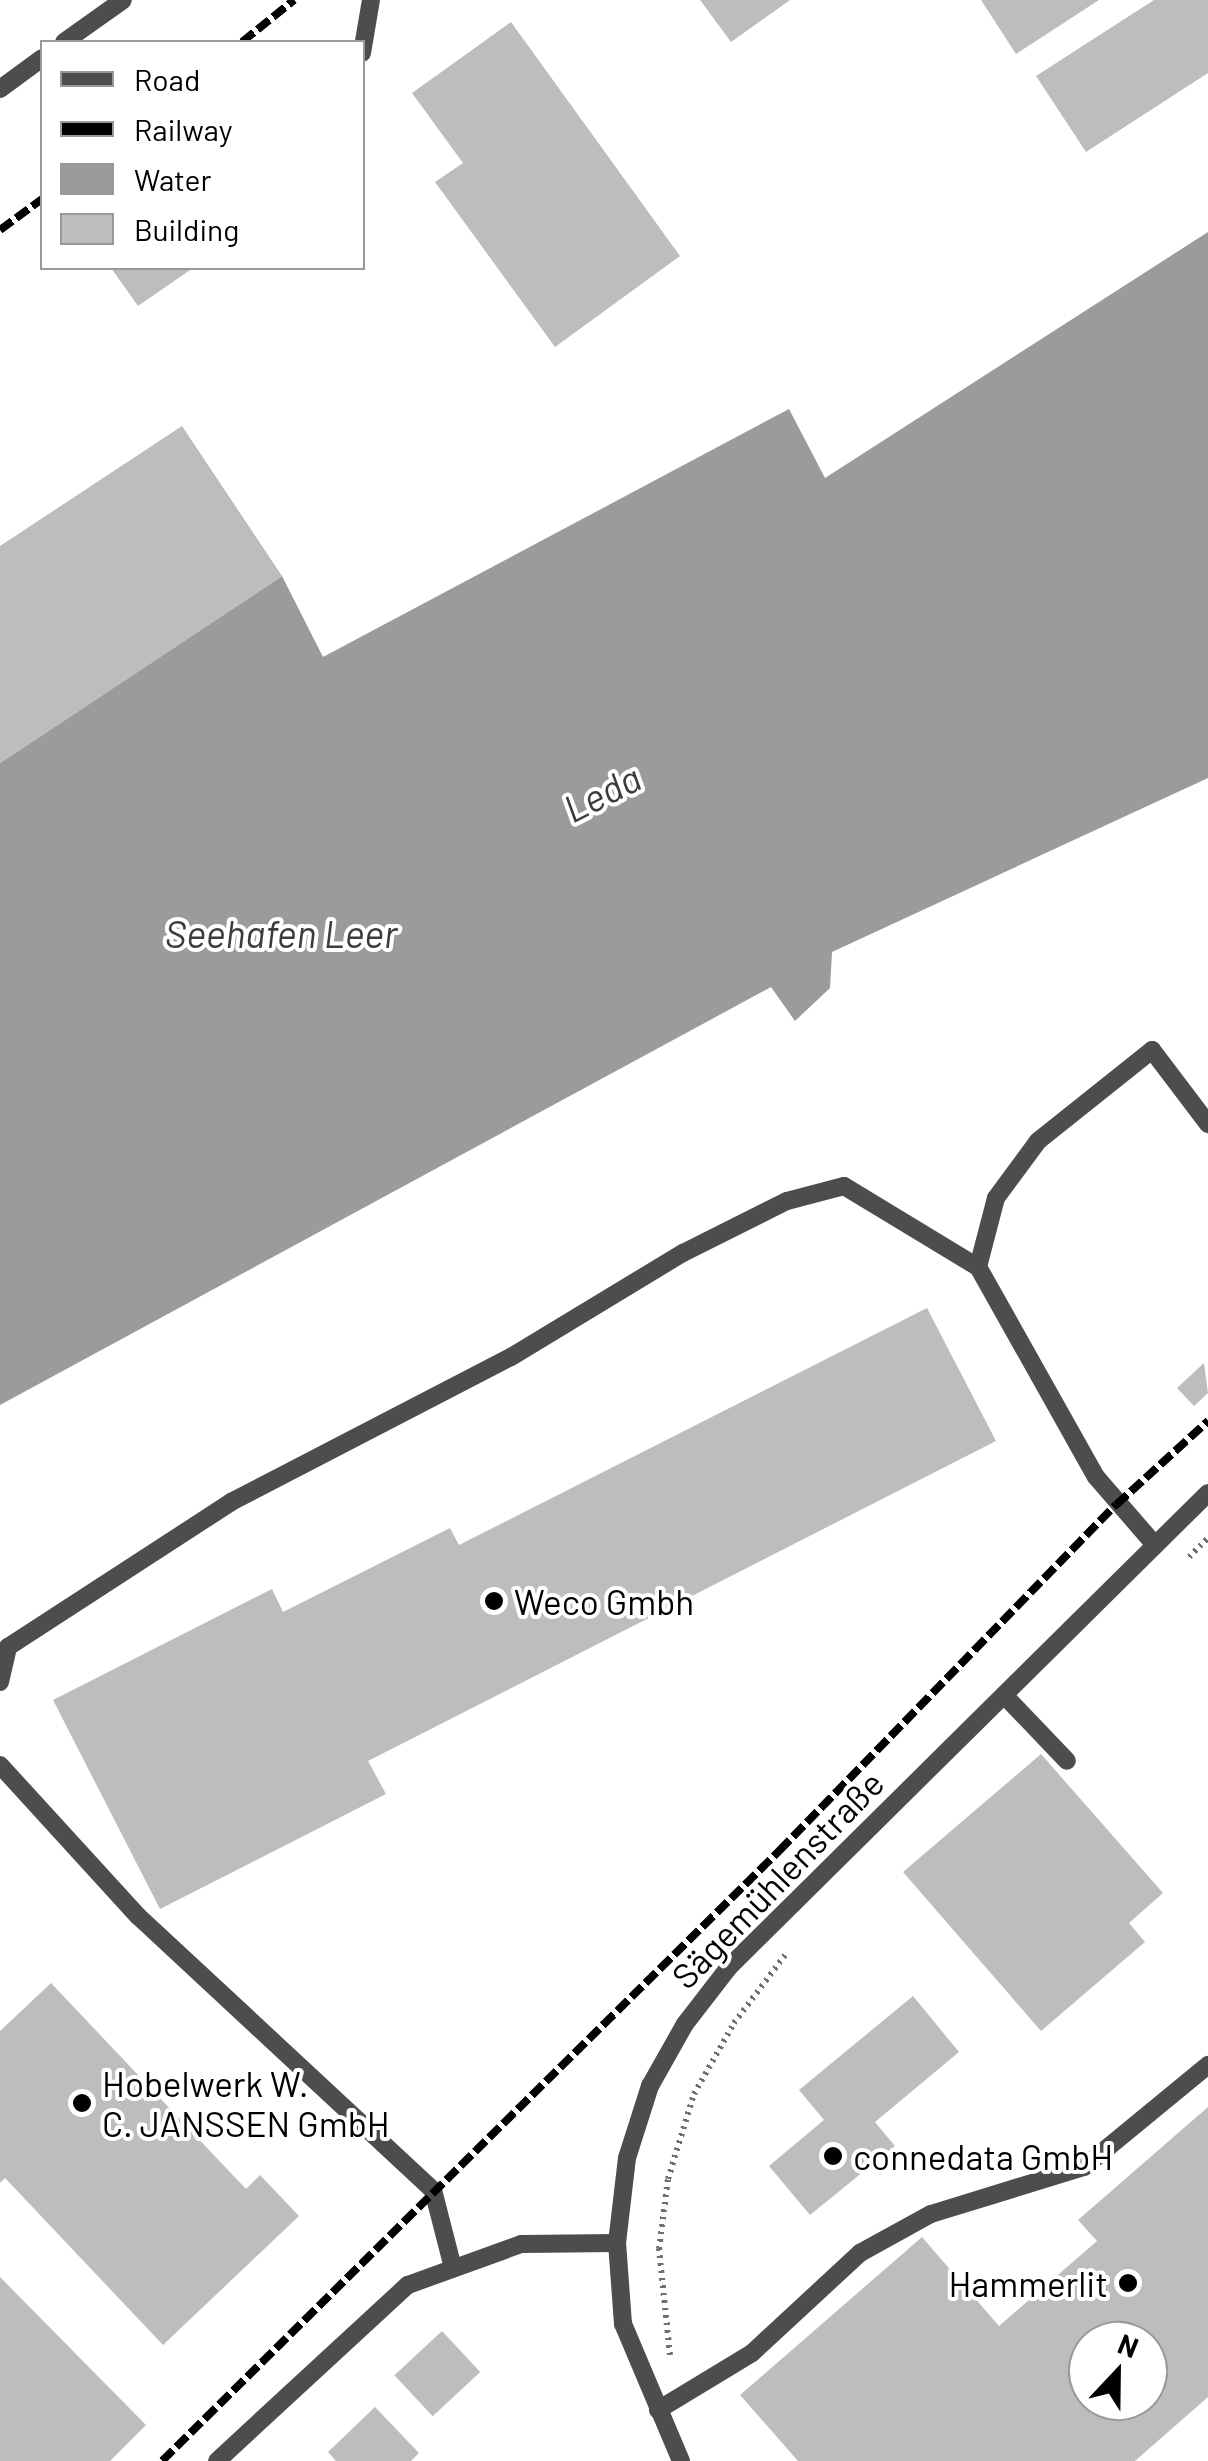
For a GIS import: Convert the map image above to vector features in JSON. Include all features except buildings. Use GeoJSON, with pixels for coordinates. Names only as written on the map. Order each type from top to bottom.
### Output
{"type":"FeatureCollection","features":[{"type":"Feature","properties":{"kind":"street"},"geometry":{"type":"LineString","coordinates":[[67,40],[122,0]]}},
{"type":"Feature","properties":{"kind":"street"},"geometry":{"type":"LineString","coordinates":[[364,40],[370,0]]}},
{"type":"Feature","properties":{"kind":"street"},"geometry":{"type":"LineString","coordinates":[[0,90],[40,60]]}},
{"type":"Feature","properties":{"kind":"street"},"geometry":{"type":"LineString","coordinates":[[978,1267],[996,1198],[1038,1141],[1152,1050],[1208,1124]]}},
{"type":"Feature","properties":{"kind":"street"},"geometry":{"type":"LineString","coordinates":[[0,1682],[8,1646],[231,1502],[512,1357],[683,1253],[787,1202],[844,1186],[978,1267],[1096,1477],[1155,1546]]}},
{"type":"Feature","properties":{"kind":"street","name":"Sägemühlenstraße"},"geometry":{"type":"LineString","coordinates":[[681,2461],[623,2324],[617,2243],[627,2158],[650,2086],[684,2024],[729,1967],[1208,1493]]}},
{"type":"Feature","properties":{"kind":"street"},"geometry":{"type":"LineString","coordinates":[[1004,1695],[1067,1761]]}},
{"type":"Feature","properties":{"kind":"street"},"geometry":{"type":"LineString","coordinates":[[0,1765],[138,1916],[433,2190],[453,2268]]}},
{"type":"Feature","properties":{"kind":"street"},"geometry":{"type":"LineString","coordinates":[[658,2410],[681,2400],[752,2352],[860,2253],[931,2214],[1084,2167],[1208,2064]]}},
{"type":"Feature","properties":{"kind":"street"},"geometry":{"type":"LineString","coordinates":[[217,2461],[408,2285],[521,2244],[617,2243]]}},
{"type":"Feature","properties":{"kind":"path"},"geometry":{"type":"LineString","coordinates":[[1180,1566],[1208,1538]]}},
{"type":"Feature","properties":{"kind":"path"},"geometry":{"type":"LineString","coordinates":[[681,2400],[668,2344],[659,2249],[668,2178],[694,2094],[734,2023],[791,1947]]}},
{"type":"Feature","properties":{"kind":"water","name":"Seehafen Leer"},"geometry":{"type":"Polygon","coordinates":[[[1208,232],[1208,778],[832,952],[830,988],[795,1021],[771,987],[0,1405],[0,763],[282,576],[323,657],[789,409],[825,478],[1208,232]]]}},
{"type":"Feature","properties":{"kind":"railway"},"geometry":{"type":"LineString","coordinates":[[244,40],[294,0]]}},
{"type":"Feature","properties":{"kind":"railway"},"geometry":{"type":"LineString","coordinates":[[0,230],[40,200]]}},
{"type":"Feature","properties":{"kind":"railway"},"geometry":{"type":"LineString","coordinates":[[162,2461],[779,1851],[1116,1505],[1208,1421]]}},
{"type":"Feature","properties":{"kind":"place","name":"Weco Gmbh"},"geometry":{"type":"Point","coordinates":[494,1601]}},
{"type":"Feature","properties":{"kind":"place","name":"Hobelwerk W. C. JANSSEN GmbH"},"geometry":{"type":"Point","coordinates":[82,2103]}},
{"type":"Feature","properties":{"kind":"place","name":"connedata GmbH"},"geometry":{"type":"Point","coordinates":[833,2156]}},
{"type":"Feature","properties":{"kind":"place","name":"Hammerlit"},"geometry":{"type":"Point","coordinates":[1128,2283]}},
{"type":"Feature","properties":{"kind":"water label","name":"Leda"},"geometry":{"type":"Point","coordinates":[602,793]}}]}
